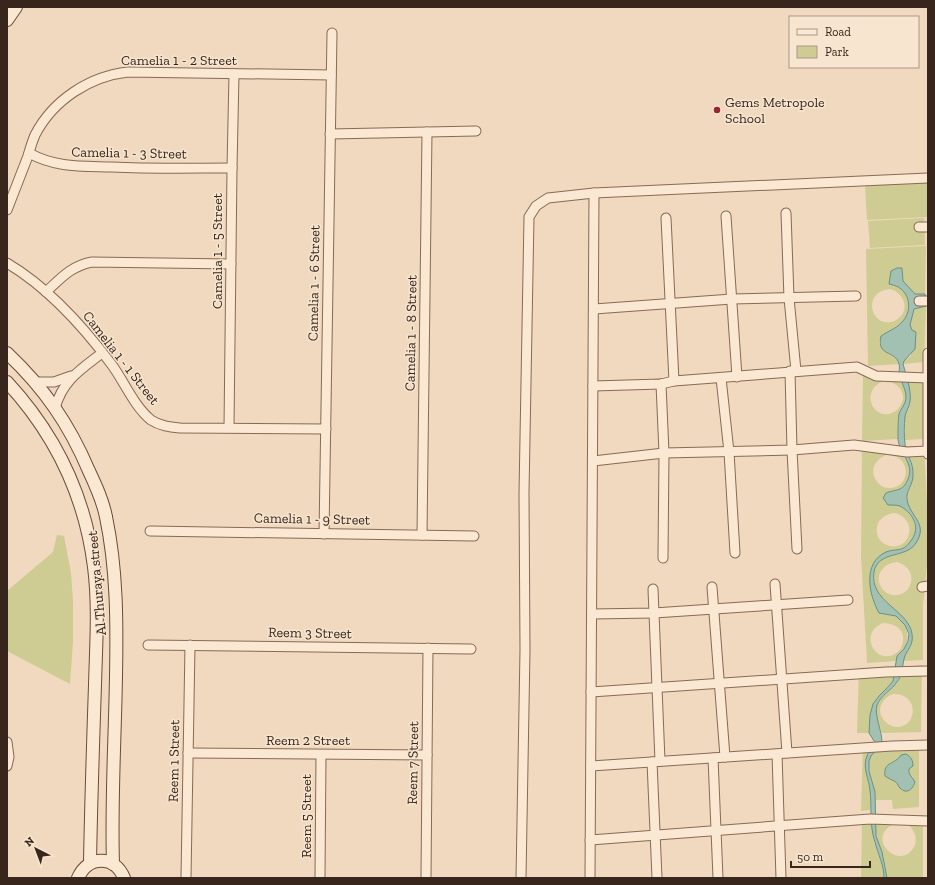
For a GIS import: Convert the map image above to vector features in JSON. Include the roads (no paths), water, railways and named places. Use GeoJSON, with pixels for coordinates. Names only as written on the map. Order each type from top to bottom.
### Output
{"type":"FeatureCollection","features":[{"type":"Feature","properties":{"kind":"street"},"geometry":{"type":"LineString","coordinates":[[7,20],[16,7]]}},
{"type":"Feature","properties":{"kind":"street","name":"Camelia 1 - 6 Street"},"geometry":{"type":"LineString","coordinates":[[324,534],[332,33]]}},
{"type":"Feature","properties":{"kind":"street","name":"Camelia 1 - 2 Street"},"geometry":{"type":"LineString","coordinates":[[7,210],[35,136],[45,119],[54,109],[77,90],[107,76],[128,72],[331,75]]}},
{"type":"Feature","properties":{"kind":"street","name":"Camelia 1 - 5 Street"},"geometry":{"type":"LineString","coordinates":[[229,427],[234,74]]}},
{"type":"Feature","properties":{"kind":"street"},"geometry":{"type":"LineString","coordinates":[[330,134],[476,131]]}},
{"type":"Feature","properties":{"kind":"street","name":"Camelia 1 - 8 Street"},"geometry":{"type":"LineString","coordinates":[[422,536],[427,132]]}},
{"type":"Feature","properties":{"kind":"street","name":"Camelia 1 - 3 Street"},"geometry":{"type":"LineString","coordinates":[[29,153],[47,162],[65,166],[127,168],[232,168]]}},
{"type":"Feature","properties":{"kind":"street"},"geometry":{"type":"LineString","coordinates":[[521,878],[525,650],[524,493],[529,217],[536,206],[548,198],[594,193],[928,178]]}},
{"type":"Feature","properties":{"kind":"street"},"geometry":{"type":"LineString","coordinates":[[590,878],[594,193]]}},
{"type":"Feature","properties":{"kind":"street"},"geometry":{"type":"LineString","coordinates":[[786,213],[793,371],[792,450],[797,550]]}},
{"type":"Feature","properties":{"kind":"street"},"geometry":{"type":"LineString","coordinates":[[726,216],[737,377]]}},
{"type":"Feature","properties":{"kind":"street"},"geometry":{"type":"LineString","coordinates":[[666,218],[674,381]]}},
{"type":"Feature","properties":{"kind":"street"},"geometry":{"type":"LineString","coordinates":[[46,292],[69,270],[78,265],[92,262],[231,264]]}},
{"type":"Feature","properties":{"kind":"street","name":"Camelia 1 - 1 Street"},"geometry":{"type":"LineString","coordinates":[[7,263],[46,292],[83,330],[102,352],[142,411],[153,421],[166,426],[180,428],[229,427],[326,429]]}},
{"type":"Feature","properties":{"kind":"street"},"geometry":{"type":"LineString","coordinates":[[594,309],[732,299],[856,296]]}},
{"type":"Feature","properties":{"kind":"street"},"geometry":{"type":"LineString","coordinates":[[56,408],[62,391],[73,376],[102,352]]}},
{"type":"Feature","properties":{"kind":"street","name":"Al Thuraya street"},"geometry":{"type":"LineString","coordinates":[[7,353],[35,382],[56,408],[70,431],[96,486],[106,515],[116,594],[122,873]]}},
{"type":"Feature","properties":{"kind":"street"},"geometry":{"type":"LineString","coordinates":[[928,353],[928,454]]}},
{"type":"Feature","properties":{"kind":"street"},"geometry":{"type":"LineString","coordinates":[[593,386],[661,384],[674,381],[857,367],[876,376],[928,378]]}},
{"type":"Feature","properties":{"kind":"street"},"geometry":{"type":"LineString","coordinates":[[35,382],[54,382],[73,376]]}},
{"type":"Feature","properties":{"kind":"street"},"geometry":{"type":"LineString","coordinates":[[721,378],[729,452],[735,553]]}},
{"type":"Feature","properties":{"kind":"street","name":"Al Thuraya street"},"geometry":{"type":"LineString","coordinates":[[7,382],[26,403],[61,456],[83,510],[92,555],[96,600],[96,639],[90,863]]}},
{"type":"Feature","properties":{"kind":"street"},"geometry":{"type":"LineString","coordinates":[[661,384],[664,453],[663,558]]}},
{"type":"Feature","properties":{"kind":"street"},"geometry":{"type":"LineString","coordinates":[[593,461],[664,453],[792,450],[854,445],[907,452],[928,451]]}},
{"type":"Feature","properties":{"kind":"street","name":"Camelia 1 - 9 Street"},"geometry":{"type":"LineString","coordinates":[[150,530],[474,536]]}},
{"type":"Feature","properties":{"kind":"street"},"geometry":{"type":"LineString","coordinates":[[775,584],[782,679],[782,753],[779,826],[781,878]]}},
{"type":"Feature","properties":{"kind":"street"},"geometry":{"type":"LineString","coordinates":[[712,587],[725,757]]}},
{"type":"Feature","properties":{"kind":"street"},"geometry":{"type":"LineString","coordinates":[[653,589],[657,687],[655,835],[657,878]]}},
{"type":"Feature","properties":{"kind":"street"},"geometry":{"type":"LineString","coordinates":[[592,614],[654,613],[848,600]]}},
{"type":"Feature","properties":{"kind":"street","name":"Reem 3 Street"},"geometry":{"type":"LineString","coordinates":[[148,645],[471,649]]}},
{"type":"Feature","properties":{"kind":"street","name":"Reem 1 Street"},"geometry":{"type":"LineString","coordinates":[[186,878],[190,645]]}},
{"type":"Feature","properties":{"kind":"street","name":"Reem 7 Street"},"geometry":{"type":"LineString","coordinates":[[426,878],[428,648]]}},
{"type":"Feature","properties":{"kind":"street"},"geometry":{"type":"LineString","coordinates":[[591,692],[886,672],[928,671]]}},
{"type":"Feature","properties":{"kind":"street"},"geometry":{"type":"LineString","coordinates":[[7,742],[9,757],[7,766]]}},
{"type":"Feature","properties":{"kind":"street"},"geometry":{"type":"LineString","coordinates":[[591,766],[928,745]]}},
{"type":"Feature","properties":{"kind":"street","name":"Reem 2 Street"},"geometry":{"type":"LineString","coordinates":[[188,753],[427,755]]}},
{"type":"Feature","properties":{"kind":"street","name":"Reem 5 Street"},"geometry":{"type":"LineString","coordinates":[[320,878],[321,755]]}},
{"type":"Feature","properties":{"kind":"street"},"geometry":{"type":"LineString","coordinates":[[713,758],[718,878]]}},
{"type":"Feature","properties":{"kind":"street"},"geometry":{"type":"LineString","coordinates":[[590,840],[874,820],[928,821]]}},
{"type":"Feature","properties":{"kind":"street"},"geometry":{"type":"LineString","coordinates":[[78,876],[90,863],[98,861],[106,861],[122,873]]}},
{"type":"Feature","properties":{"kind":"place","name":"Gems Metropole School"},"geometry":{"type":"Point","coordinates":[717,110]}}]}
